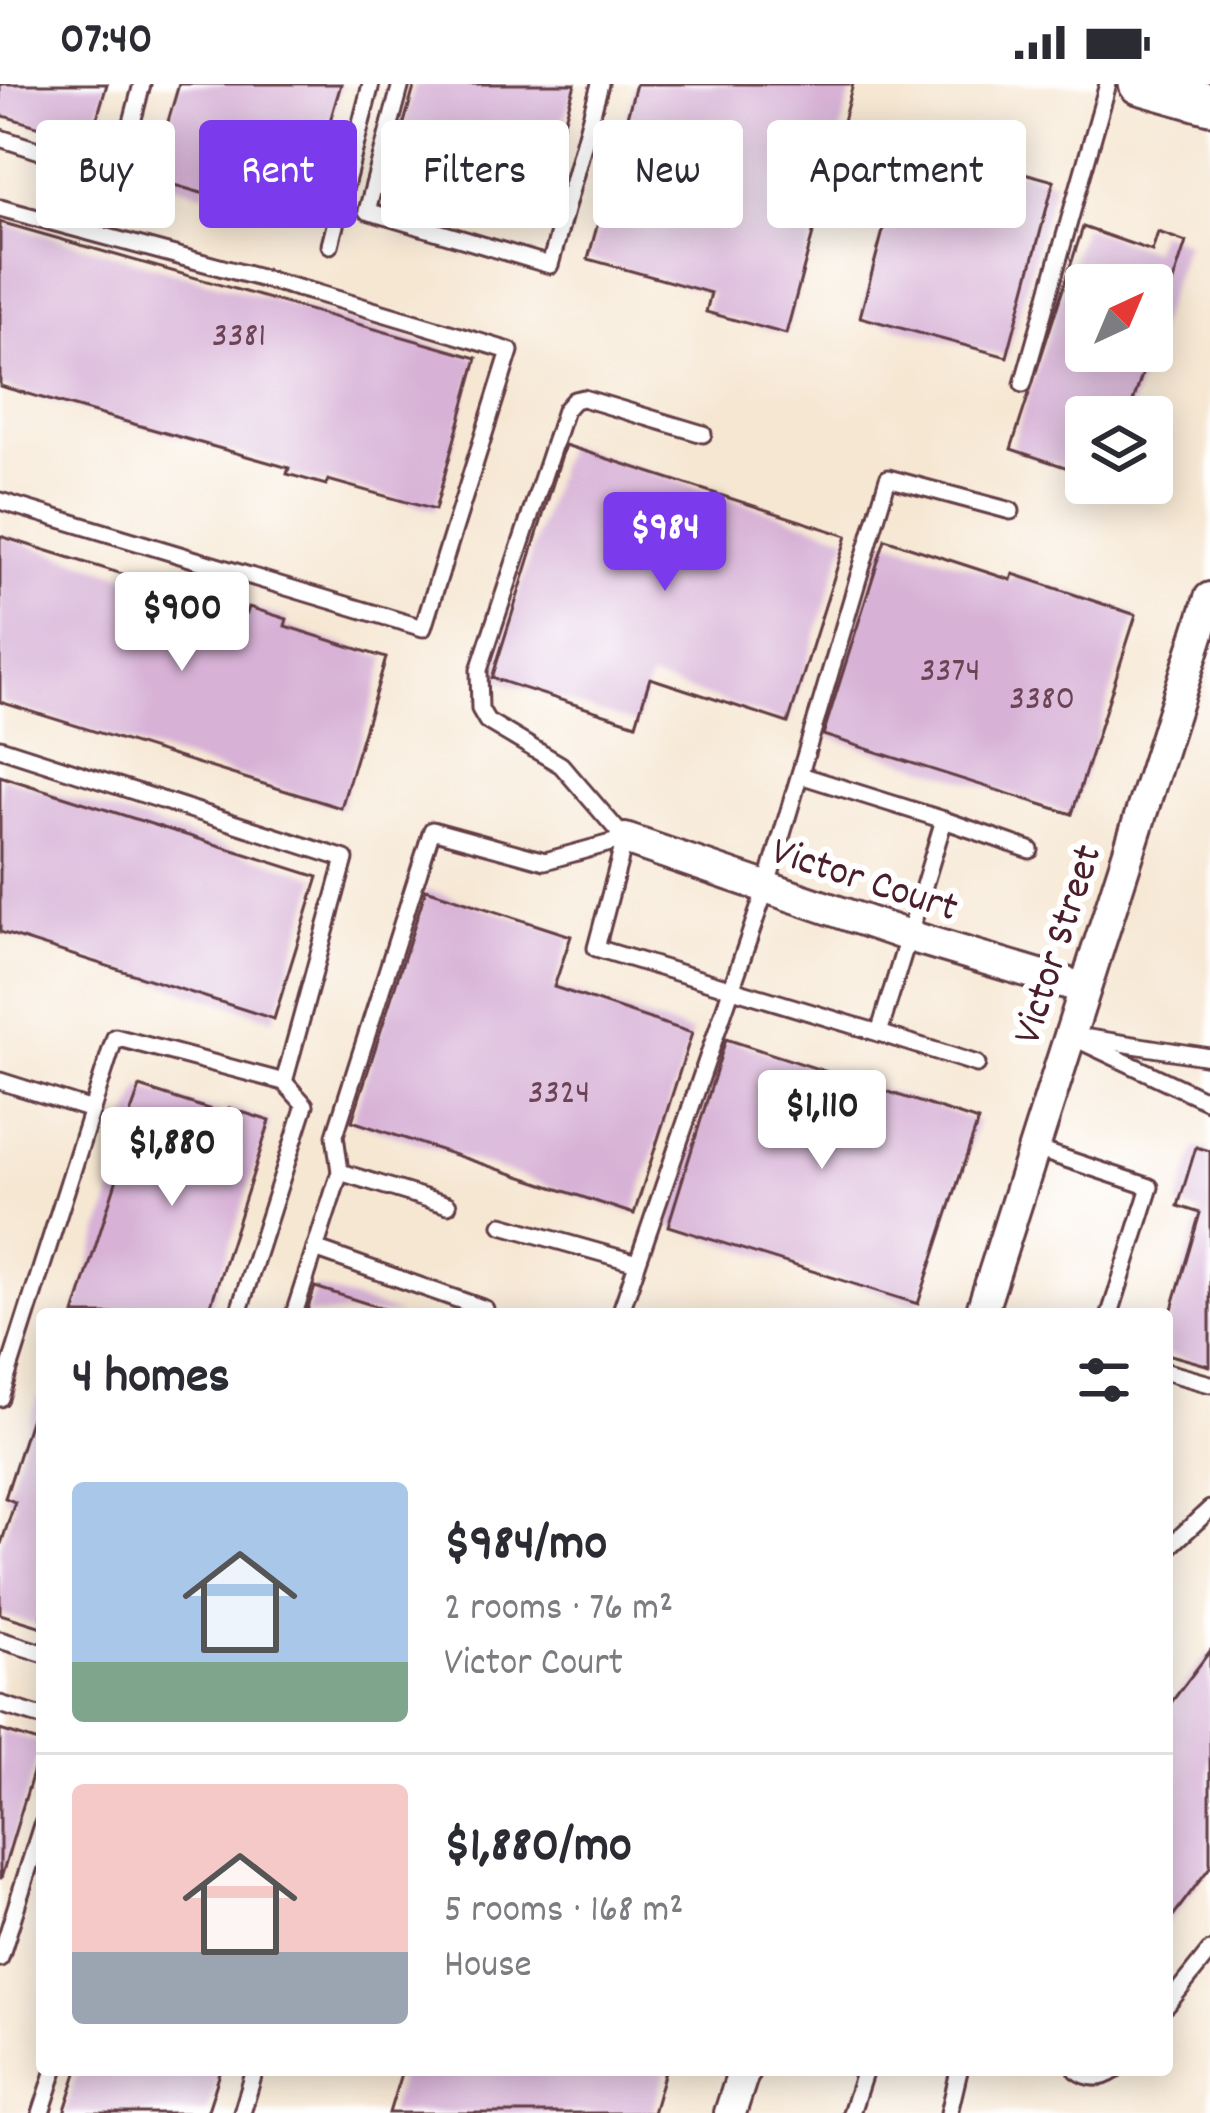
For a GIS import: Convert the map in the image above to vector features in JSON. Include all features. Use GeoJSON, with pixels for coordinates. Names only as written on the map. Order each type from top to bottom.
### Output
{"type":"FeatureCollection","features":[{"type":"Feature","properties":{"kind":"street"},"geometry":{"type":"LineString","coordinates":[[1139,84],[1210,104]]}},
{"type":"Feature","properties":{"kind":"street","name":"Victor Street"},"geometry":{"type":"LineString","coordinates":[[983,1308],[1210,598]]}},
{"type":"Feature","properties":{"kind":"street","name":"Victor Court"},"geometry":{"type":"LineString","coordinates":[[625,838],[908,936],[1083,988]]}},
{"type":"Feature","properties":{"kind":"street"},"geometry":{"type":"LineString","coordinates":[[730,2113],[741,2076]]}},
{"type":"Feature","properties":{"kind":"lane"},"geometry":{"type":"LineString","coordinates":[[0,138],[118,176],[142,84]]}},
{"type":"Feature","properties":{"kind":"lane"},"geometry":{"type":"LineString","coordinates":[[330,245],[370,84]]}},
{"type":"Feature","properties":{"kind":"lane"},"geometry":{"type":"LineString","coordinates":[[401,84],[367,211],[550,266],[600,84]]}},
{"type":"Feature","properties":{"kind":"lane"},"geometry":{"type":"LineString","coordinates":[[1023,384],[1108,84]]}},
{"type":"Feature","properties":{"kind":"lane"},"geometry":{"type":"LineString","coordinates":[[0,208],[510,351],[423,628],[0,501]]}},
{"type":"Feature","properties":{"kind":"lane"},"geometry":{"type":"LineString","coordinates":[[625,838],[561,765],[487,721],[480,709],[479,670],[565,410],[574,400],[583,398],[704,434]]}},
{"type":"Feature","properties":{"kind":"lane"},"geometry":{"type":"LineString","coordinates":[[622,1308],[766,888],[888,478],[1011,511]]}},
{"type":"Feature","properties":{"kind":"lane"},"geometry":{"type":"LineString","coordinates":[[0,748],[345,859],[284,1082]]}},
{"type":"Feature","properties":{"kind":"lane"},"geometry":{"type":"LineString","coordinates":[[800,775],[1030,850]]}},
{"type":"Feature","properties":{"kind":"lane"},"geometry":{"type":"LineString","coordinates":[[879,1034],[944,820]]}},
{"type":"Feature","properties":{"kind":"lane"},"geometry":{"type":"LineString","coordinates":[[296,1308],[340,1172],[335,1135],[432,830],[545,861],[625,838]]}},
{"type":"Feature","properties":{"kind":"lane"},"geometry":{"type":"LineString","coordinates":[[625,838],[596,948],[977,1064]]}},
{"type":"Feature","properties":{"kind":"lane"},"geometry":{"type":"LineString","coordinates":[[1068,1035],[1210,1057]]}},
{"type":"Feature","properties":{"kind":"lane"},"geometry":{"type":"LineString","coordinates":[[1068,1035],[1210,1102]]}},
{"type":"Feature","properties":{"kind":"lane"},"geometry":{"type":"LineString","coordinates":[[2,1387],[116,1037],[284,1082],[305,1105],[240,1308]]}},
{"type":"Feature","properties":{"kind":"lane"},"geometry":{"type":"LineString","coordinates":[[0,1081],[92,1109]]}},
{"type":"Feature","properties":{"kind":"lane"},"geometry":{"type":"LineString","coordinates":[[1033,1148],[1150,1187],[1112,1308]]}},
{"type":"Feature","properties":{"kind":"lane"},"geometry":{"type":"LineString","coordinates":[[340,1172],[448,1205]]}},
{"type":"Feature","properties":{"kind":"lane"},"geometry":{"type":"LineString","coordinates":[[502,1225],[637,1263]]}},
{"type":"Feature","properties":{"kind":"lane"},"geometry":{"type":"LineString","coordinates":[[315,1249],[482,1308]]}},
{"type":"Feature","properties":{"kind":"lane"},"geometry":{"type":"LineString","coordinates":[[1173,1374],[1210,1384]]}},
{"type":"Feature","properties":{"kind":"lane"},"geometry":{"type":"LineString","coordinates":[[1173,1543],[1210,1509]]}},
{"type":"Feature","properties":{"kind":"lane"},"geometry":{"type":"LineString","coordinates":[[0,1640],[36,1651]]}},
{"type":"Feature","properties":{"kind":"lane"},"geometry":{"type":"LineString","coordinates":[[0,1704],[36,1715]]}},
{"type":"Feature","properties":{"kind":"lane"},"geometry":{"type":"LineString","coordinates":[[0,1958],[36,1844]]}},
{"type":"Feature","properties":{"kind":"lane"},"geometry":{"type":"LineString","coordinates":[[1173,1997],[1210,1951]]}},
{"type":"Feature","properties":{"kind":"lane"},"geometry":{"type":"LineString","coordinates":[[41,2113],[53,2076]]}},
{"type":"Feature","properties":{"kind":"lane"},"geometry":{"type":"LineString","coordinates":[[242,2113],[253,2076]]}},
{"type":"Feature","properties":{"kind":"lane"},"geometry":{"type":"LineString","coordinates":[[851,2113],[863,2076]]}},
{"type":"Feature","properties":{"kind":"lane"},"geometry":{"type":"LineString","coordinates":[[949,2113],[958,2076]]}},
{"type":"Feature","properties":{"kind":"building"},"geometry":{"type":"Polygon","coordinates":[[[0,84],[107,84],[96,120],[36,120],[36,126],[0,115],[0,84]]]}},
{"type":"Feature","properties":{"kind":"building"},"geometry":{"type":"Polygon","coordinates":[[[179,84],[341,84],[330,120],[199,120],[199,192],[175,185],[175,120],[168,120],[179,84]]]}},
{"type":"Feature","properties":{"kind":"building"},"geometry":{"type":"Polygon","coordinates":[[[415,84],[575,84],[565,120],[405,120],[415,84]]]}},
{"type":"Feature","properties":{"kind":"building"},"geometry":{"type":"Polygon","coordinates":[[[636,84],[853,84],[843,120],[767,120],[767,228],[814,228],[786,334],[706,312],[711,293],[588,259],[597,228],[743,228],[743,120],[626,120],[636,84]]]}},
{"type":"Feature","properties":{"kind":"building"},"geometry":{"type":"Polygon","coordinates":[[[1026,173],[1054,181],[1007,357],[860,317],[884,228],[1026,228],[1026,173]]]}},
{"type":"Feature","properties":{"kind":"building"},"geometry":{"type":"Polygon","coordinates":[[[0,222],[477,358],[435,510],[328,480],[326,485],[287,474],[289,468],[0,386],[0,222]]]}},
{"type":"Feature","properties":{"kind":"building"},"geometry":{"type":"Polygon","coordinates":[[[1083,227],[1152,251],[1158,232],[1186,242],[1173,282],[1173,264],[1071,264],[1083,227]]]}},
{"type":"Feature","properties":{"kind":"building"},"geometry":{"type":"Polygon","coordinates":[[[1065,282],[1065,372],[1143,372],[1135,396],[1065,396],[1065,467],[1011,449],[1065,282]]]}},
{"type":"Feature","properties":{"kind":"building"},"geometry":{"type":"Polygon","coordinates":[[[565,445],[847,536],[788,723],[650,678],[636,724],[492,678],[565,445]]]}},
{"type":"Feature","properties":{"kind":"building"},"geometry":{"type":"Polygon","coordinates":[[[0,536],[247,613],[249,607],[287,619],[285,626],[386,658],[341,808],[0,702],[0,536]]]}},
{"type":"Feature","properties":{"kind":"building"},"geometry":{"type":"Polygon","coordinates":[[[885,539],[1136,615],[1072,814],[823,735],[885,539]]]}},
{"type":"Feature","properties":{"kind":"building"},"geometry":{"type":"Polygon","coordinates":[[[0,776],[318,877],[274,1019],[0,932],[0,776]]]}},
{"type":"Feature","properties":{"kind":"building"},"geometry":{"type":"Polygon","coordinates":[[[426,889],[571,936],[554,987],[692,1033],[634,1214],[352,1121],[426,889]]]}},
{"type":"Feature","properties":{"kind":"building"},"geometry":{"type":"Polygon","coordinates":[[[726,1039],[978,1121],[918,1304],[668,1226],[726,1039]]]}},
{"type":"Feature","properties":{"kind":"building"},"geometry":{"type":"Polygon","coordinates":[[[140,1087],[227,1115],[229,1108],[270,1121],[210,1308],[76,1308],[135,1122],[128,1120],[140,1087]]]}},
{"type":"Feature","properties":{"kind":"building"},"geometry":{"type":"Polygon","coordinates":[[[1196,1147],[1210,1151],[1210,1366],[1173,1356],[1172,1308],[1200,1213],[1178,1206],[1196,1147]]]}},
{"type":"Feature","properties":{"kind":"building"},"geometry":{"type":"Polygon","coordinates":[[[315,1287],[381,1308],[308,1308],[315,1287]]]}},
{"type":"Feature","properties":{"kind":"building"},"geometry":{"type":"Polygon","coordinates":[[[36,1402],[36,1625],[0,1614],[0,1547],[15,1502],[5,1498],[36,1402]]]}},
{"type":"Feature","properties":{"kind":"building"},"geometry":{"type":"Polygon","coordinates":[[[1210,1651],[1210,1867],[1173,1916],[1173,1700],[1210,1651]]]}},
{"type":"Feature","properties":{"kind":"building"},"geometry":{"type":"Polygon","coordinates":[[[0,1730],[36,1741],[36,1763],[0,1878],[0,1730]]]}},
{"type":"Feature","properties":{"kind":"building"},"geometry":{"type":"Polygon","coordinates":[[[76,2076],[219,2076],[207,2113],[64,2113],[76,2076]]]}},
{"type":"Feature","properties":{"kind":"building"},"geometry":{"type":"Polygon","coordinates":[[[400,2076],[664,2076],[653,2113],[389,2113],[400,2076]]]}}]}
